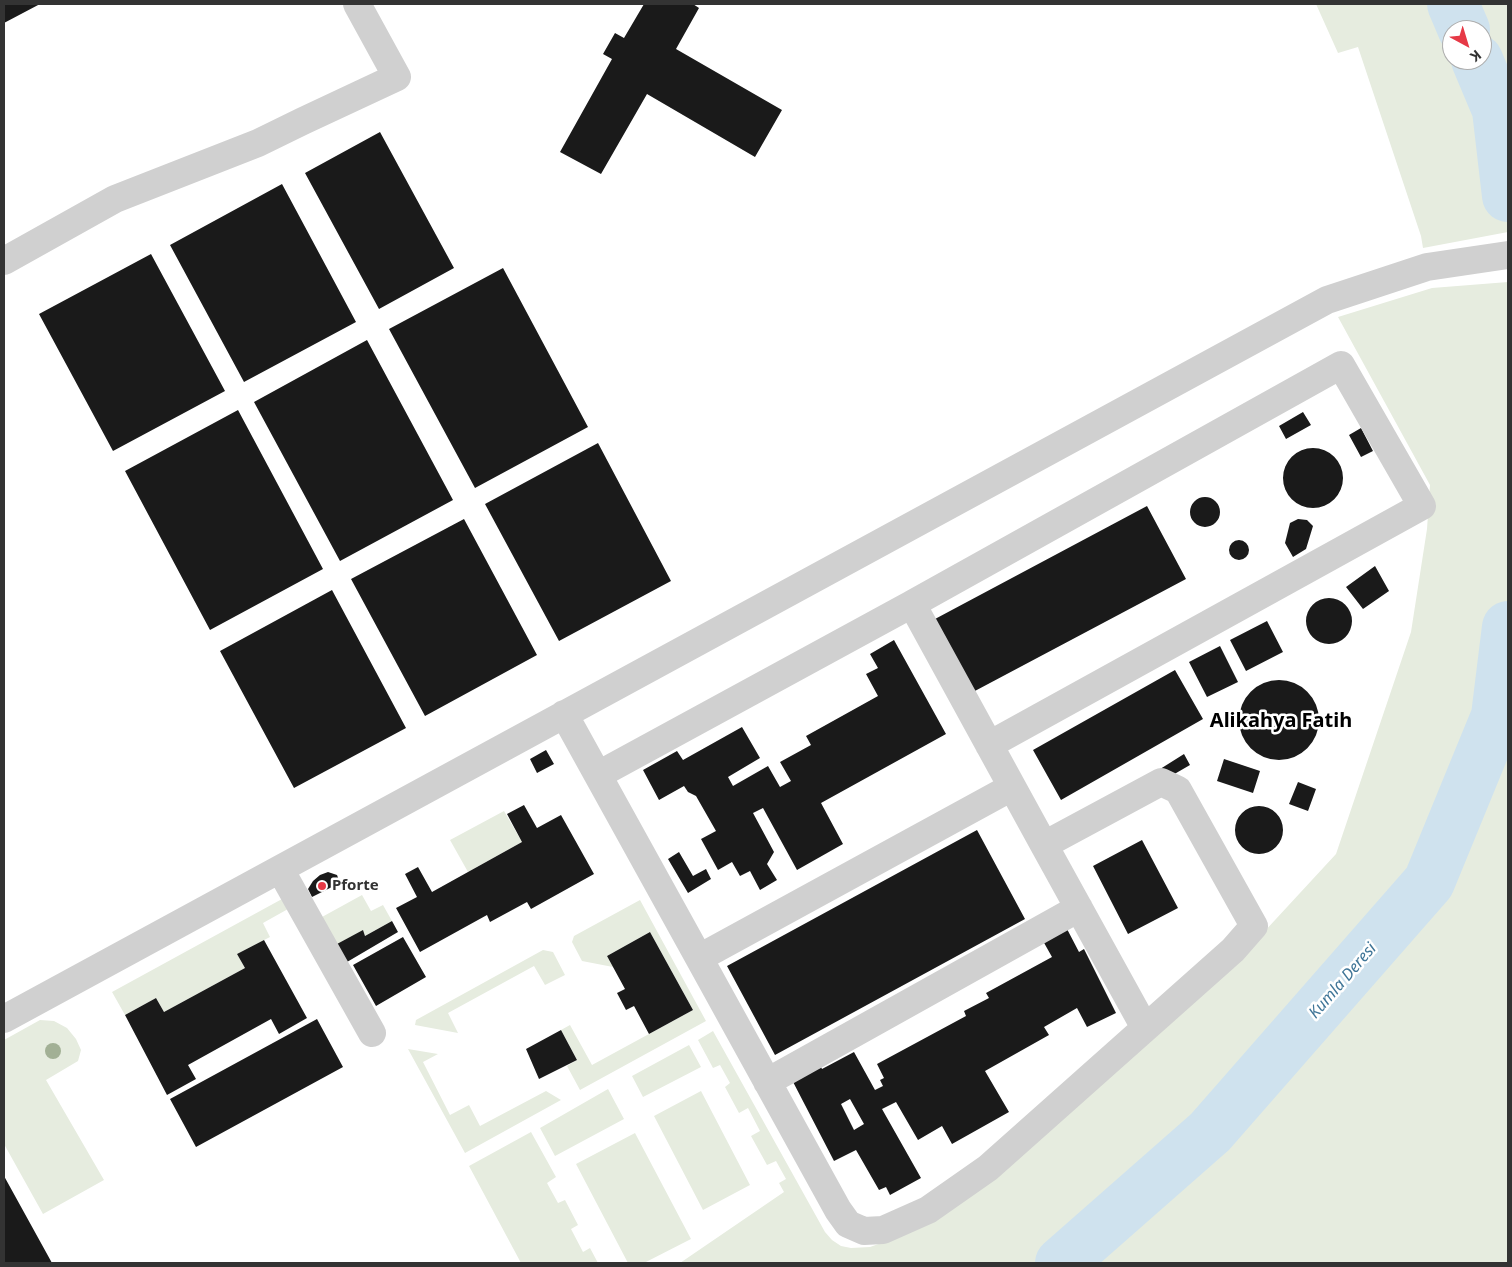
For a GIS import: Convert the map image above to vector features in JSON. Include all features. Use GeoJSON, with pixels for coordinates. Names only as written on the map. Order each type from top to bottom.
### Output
{"type":"FeatureCollection","features":[{"type":"Feature","properties":{"kind":"lane"},"geometry":{"type":"LineString","coordinates":[[4,261],[115,200],[258,143],[303,120],[398,77],[357,4]]}},
{"type":"Feature","properties":{"kind":"lane"},"geometry":{"type":"LineString","coordinates":[[4,1019],[1327,300],[1427,267],[1508,255]]}},
{"type":"Feature","properties":{"kind":"lane"},"geometry":{"type":"LineString","coordinates":[[598,775],[912,604],[1341,365],[1422,506],[989,744]]}},
{"type":"Feature","properties":{"kind":"lane"},"geometry":{"type":"LineString","coordinates":[[912,604],[1145,1028]]}},
{"type":"Feature","properties":{"kind":"lane"},"geometry":{"type":"LineString","coordinates":[[564,714],[838,1210],[848,1224],[864,1231],[883,1230],[928,1210],[988,1168],[1233,950],[1254,926],[1178,790],[1161,782],[1044,845]]}},
{"type":"Feature","properties":{"kind":"lane"},"geometry":{"type":"LineString","coordinates":[[698,958],[1012,787]]}},
{"type":"Feature","properties":{"kind":"lane"},"geometry":{"type":"LineString","coordinates":[[280,869],[372,1033]]}},
{"type":"Feature","properties":{"kind":"lane"},"geometry":{"type":"LineString","coordinates":[[767,1082],[1079,908]]}},
{"type":"Feature","properties":{"kind":"shaded area"},"geometry":{"type":"Polygon","coordinates":[[[1316,4],[1508,4],[1508,232],[1423,248],[1421,236],[1358,47],[1338,53],[1316,4]]]}},
{"type":"Feature","properties":{"kind":"shaded area"},"geometry":{"type":"Polygon","coordinates":[[[1508,282],[1508,1263],[1061,1263],[1175,1162],[1056,1263],[680,1263],[784,1192],[779,1183],[786,1179],[776,1161],[767,1165],[751,1136],[760,1131],[748,1108],[739,1113],[725,1087],[730,1083],[720,1065],[713,1068],[698,1040],[713,1031],[825,1232],[841,1246],[851,1248],[870,1247],[887,1241],[1239,959],[1336,854],[1411,632],[1427,529],[1430,485],[1338,317],[1432,288],[1508,282]]]}},
{"type":"Feature","properties":{"kind":"shaded area"},"geometry":{"type":"Polygon","coordinates":[[[504,811],[522,842],[468,872],[450,840],[504,811]]]}},
{"type":"Feature","properties":{"kind":"shaded area"},"geometry":{"type":"Polygon","coordinates":[[[362,895],[371,911],[383,905],[392,921],[365,936],[363,931],[337,944],[322,917],[362,895]]]}},
{"type":"Feature","properties":{"kind":"shaded area"},"geometry":{"type":"Polygon","coordinates":[[[282,899],[288,909],[263,923],[270,937],[237,954],[245,968],[164,1012],[156,998],[125,1015],[112,992],[282,899]]]}},
{"type":"Feature","properties":{"kind":"shaded area"},"geometry":{"type":"Polygon","coordinates":[[[640,900],[706,1021],[580,1090],[567,1066],[577,1060],[561,1030],[570,1025],[592,1065],[693,1010],[650,932],[607,956],[613,967],[582,961],[572,942],[574,936],[640,900]]]}},
{"type":"Feature","properties":{"kind":"shaded area"},"geometry":{"type":"Polygon","coordinates":[[[543,950],[553,952],[565,975],[545,985],[534,966],[448,1013],[458,1033],[415,1025],[416,1020],[543,950]]]}},
{"type":"Feature","properties":{"kind":"shaded area"},"geometry":{"type":"Polygon","coordinates":[[[40,1020],[54,1021],[67,1028],[76,1039],[81,1050],[78,1061],[46,1080],[104,1180],[43,1214],[4,1144],[4,1040],[40,1020]]]}},
{"type":"Feature","properties":{"kind":"shaded area"},"geometry":{"type":"Polygon","coordinates":[[[689,1045],[701,1067],[643,1097],[632,1076],[689,1045]]]}},
{"type":"Feature","properties":{"kind":"shaded area"},"geometry":{"type":"Polygon","coordinates":[[[408,1049],[438,1054],[423,1062],[450,1115],[469,1105],[480,1126],[546,1091],[561,1100],[465,1153],[408,1049]]]}},
{"type":"Feature","properties":{"kind":"shaded area"},"geometry":{"type":"Polygon","coordinates":[[[608,1089],[624,1119],[555,1156],[540,1128],[608,1089]]]}},
{"type":"Feature","properties":{"kind":"shaded area"},"geometry":{"type":"Polygon","coordinates":[[[701,1091],[750,1185],[703,1210],[654,1116],[701,1091]]]}},
{"type":"Feature","properties":{"kind":"shaded area"},"geometry":{"type":"Polygon","coordinates":[[[531,1132],[556,1177],[547,1183],[558,1203],[565,1200],[578,1225],[571,1229],[583,1252],[590,1248],[598,1263],[521,1263],[469,1166],[531,1132]]]}},
{"type":"Feature","properties":{"kind":"shaded area"},"geometry":{"type":"Polygon","coordinates":[[[635,1133],[691,1239],[644,1263],[628,1263],[576,1164],[635,1133]]]}},
{"type":"Feature","properties":{"kind":"building"},"geometry":{"type":"Polygon","coordinates":[[[4,4],[40,4],[4,23],[4,4]]]}},
{"type":"Feature","properties":{"kind":"building"},"geometry":{"type":"Polygon","coordinates":[[[644,4],[693,4],[699,8],[676,49],[782,110],[755,157],[647,94],[601,174],[560,152],[612,59],[603,54],[615,33],[624,38],[644,4]]]}},
{"type":"Feature","properties":{"kind":"building"},"geometry":{"type":"Polygon","coordinates":[[[380,132],[454,268],[379,309],[305,173],[380,132]]]}},
{"type":"Feature","properties":{"kind":"building"},"geometry":{"type":"Polygon","coordinates":[[[282,184],[356,322],[244,382],[170,245],[282,184]]]}},
{"type":"Feature","properties":{"kind":"building"},"geometry":{"type":"Polygon","coordinates":[[[151,254],[225,391],[113,451],[39,314],[151,254]]]}},
{"type":"Feature","properties":{"kind":"building"},"geometry":{"type":"Polygon","coordinates":[[[503,268],[588,427],[475,488],[389,329],[503,268]]]}},
{"type":"Feature","properties":{"kind":"building"},"geometry":{"type":"Polygon","coordinates":[[[367,340],[453,500],[340,561],[254,402],[367,340]]]}},
{"type":"Feature","properties":{"kind":"building"},"geometry":{"type":"Polygon","coordinates":[[[238,410],[323,569],[210,630],[125,471],[238,410]]]}},
{"type":"Feature","properties":{"kind":"building"},"geometry":{"type":"Polygon","coordinates":[[[1303,412],[1311,425],[1286,439],[1279,426],[1303,412]]]}},
{"type":"Feature","properties":{"kind":"building"},"geometry":{"type":"Polygon","coordinates":[[[1361,428],[1373,451],[1361,457],[1349,435],[1361,428]]]}},
{"type":"Feature","properties":{"kind":"building"},"geometry":{"type":"Polygon","coordinates":[[[598,443],[671,581],[559,641],[485,504],[598,443]]]}},
{"type":"Feature","properties":{"kind":"building"},"geometry":{"type":"Polygon","coordinates":[[[1307,448],[1319,448],[1335,456],[1341,466],[1343,478],[1341,490],[1335,500],[1319,508],[1307,508],[1291,500],[1283,484],[1283,472],[1291,456],[1307,448]]]}},
{"type":"Feature","properties":{"kind":"building"},"geometry":{"type":"Polygon","coordinates":[[[1205,497],[1211,498],[1219,506],[1219,518],[1211,526],[1205,527],[1199,526],[1191,518],[1190,512],[1191,506],[1199,498],[1205,497]]]}},
{"type":"Feature","properties":{"kind":"building"},"geometry":{"type":"Polygon","coordinates":[[[1147,506],[1186,579],[973,692],[935,619],[1147,506]]]}},
{"type":"Feature","properties":{"kind":"building"},"geometry":{"type":"Polygon","coordinates":[[[464,519],[537,655],[425,716],[351,579],[464,519]]]}},
{"type":"Feature","properties":{"kind":"building"},"geometry":{"type":"Polygon","coordinates":[[[1298,519],[1307,520],[1313,526],[1306,549],[1293,557],[1285,543],[1290,523],[1298,519]]]}},
{"type":"Feature","properties":{"kind":"building"},"geometry":{"type":"Polygon","coordinates":[[[1239,540],[1246,543],[1249,550],[1246,557],[1239,560],[1232,557],[1229,550],[1232,543],[1239,540]]]}},
{"type":"Feature","properties":{"kind":"building"},"geometry":{"type":"Polygon","coordinates":[[[1375,566],[1389,591],[1363,609],[1346,587],[1375,566]]]}},
{"type":"Feature","properties":{"kind":"building"},"geometry":{"type":"Polygon","coordinates":[[[332,590],[406,728],[294,788],[220,651],[332,590]]]}},
{"type":"Feature","properties":{"kind":"building"},"geometry":{"type":"Polygon","coordinates":[[[1324,598],[1334,598],[1348,608],[1352,621],[1348,634],[1342,640],[1334,644],[1324,644],[1310,634],[1306,626],[1306,616],[1316,602],[1324,598]]]}},
{"type":"Feature","properties":{"kind":"building"},"geometry":{"type":"Polygon","coordinates":[[[1267,621],[1283,652],[1246,671],[1230,640],[1267,621]]]}},
{"type":"Feature","properties":{"kind":"building"},"geometry":{"type":"Polygon","coordinates":[[[894,640],[946,734],[821,803],[843,844],[797,870],[763,808],[753,813],[774,852],[767,864],[777,880],[760,890],[750,871],[740,876],[732,862],[718,870],[701,839],[716,831],[696,796],[688,792],[684,786],[659,800],[643,770],[677,751],[683,760],[742,727],[760,758],[728,777],[733,786],[768,766],[780,787],[791,781],[780,762],[811,745],[806,736],[878,696],[866,674],[878,668],[870,654],[894,640]]]}},
{"type":"Feature","properties":{"kind":"building"},"geometry":{"type":"Polygon","coordinates":[[[1220,646],[1238,682],[1207,697],[1189,662],[1220,646]]]}},
{"type":"Feature","properties":{"kind":"building"},"geometry":{"type":"Polygon","coordinates":[[[1175,670],[1203,719],[1061,800],[1033,750],[1175,670]]]}},
{"type":"Feature","properties":{"kind":"building"},"geometry":{"type":"Polygon","coordinates":[[[1279,680],[1294,683],[1307,692],[1316,705],[1319,720],[1316,735],[1307,748],[1294,757],[1279,760],[1264,757],[1251,748],[1242,735],[1239,720],[1242,705],[1251,692],[1264,683],[1279,680]]]}},
{"type":"Feature","properties":{"kind":"building"},"geometry":{"type":"Polygon","coordinates":[[[546,750],[554,764],[537,773],[530,759],[546,750]]]}},
{"type":"Feature","properties":{"kind":"building"},"geometry":{"type":"Polygon","coordinates":[[[1184,754],[1190,765],[1171,776],[1157,771],[1184,754]]]}},
{"type":"Feature","properties":{"kind":"building"},"geometry":{"type":"Polygon","coordinates":[[[1224,759],[1260,771],[1253,793],[1217,781],[1224,759]]]}},
{"type":"Feature","properties":{"kind":"building"},"geometry":{"type":"Polygon","coordinates":[[[1298,782],[1316,789],[1308,811],[1289,804],[1298,782]]]}},
{"type":"Feature","properties":{"kind":"building"},"geometry":{"type":"Polygon","coordinates":[[[524,805],[537,828],[561,815],[594,874],[531,909],[527,902],[490,922],[487,915],[420,952],[396,908],[417,897],[405,874],[418,867],[432,892],[522,842],[507,814],[524,805]]]}},
{"type":"Feature","properties":{"kind":"building"},"geometry":{"type":"Polygon","coordinates":[[[1254,806],[1264,806],[1276,813],[1283,825],[1283,835],[1276,847],[1264,854],[1254,854],[1246,850],[1239,843],[1235,835],[1235,825],[1239,817],[1246,810],[1254,806]]]}},
{"type":"Feature","properties":{"kind":"building"},"geometry":{"type":"Polygon","coordinates":[[[977,830],[1025,919],[775,1055],[727,966],[977,830]]]}},
{"type":"Feature","properties":{"kind":"building"},"geometry":{"type":"Polygon","coordinates":[[[1142,840],[1178,908],[1128,934],[1093,866],[1142,840]]]}},
{"type":"Feature","properties":{"kind":"building"},"geometry":{"type":"Polygon","coordinates":[[[679,852],[693,876],[706,869],[711,879],[688,893],[668,859],[679,852]]]}},
{"type":"Feature","properties":{"kind":"building","name":"Pforte"},"geometry":{"type":"Polygon","coordinates":[[[328,872],[337,875],[340,883],[312,897],[308,889],[313,881],[320,875],[328,872]]]}},
{"type":"Feature","properties":{"kind":"building"},"geometry":{"type":"Polygon","coordinates":[[[392,921],[398,932],[347,962],[337,944],[363,930],[365,936],[392,921]]]}},
{"type":"Feature","properties":{"kind":"building"},"geometry":{"type":"Polygon","coordinates":[[[1067,929],[1079,952],[1084,949],[1116,1013],[1087,1027],[1077,1008],[1044,1027],[1049,1035],[985,1071],[1009,1112],[952,1144],[942,1126],[918,1140],[896,1102],[882,1109],[921,1178],[890,1195],[886,1187],[879,1190],[856,1150],[834,1161],[791,1078],[819,1063],[822,1069],[854,1052],[875,1090],[883,1086],[880,1080],[884,1078],[877,1064],[966,1016],[964,1011],[989,998],[986,993],[1052,957],[1043,941],[1067,929]],[[850,1099],[841,1104],[854,1130],[864,1124],[850,1099]]]}},
{"type":"Feature","properties":{"kind":"building"},"geometry":{"type":"Polygon","coordinates":[[[650,932],[693,1010],[649,1034],[634,1006],[626,1010],[617,993],[625,989],[607,956],[650,932]]]}},
{"type":"Feature","properties":{"kind":"building"},"geometry":{"type":"Polygon","coordinates":[[[403,937],[426,977],[376,1006],[353,965],[403,937]]]}},
{"type":"Feature","properties":{"kind":"building"},"geometry":{"type":"Polygon","coordinates":[[[264,940],[307,1018],[279,1034],[271,1019],[188,1065],[196,1079],[167,1095],[125,1015],[156,998],[164,1012],[245,968],[237,954],[264,940]]]}},
{"type":"Feature","properties":{"kind":"building"},"geometry":{"type":"Polygon","coordinates":[[[317,1019],[343,1067],[196,1147],[170,1099],[317,1019]]]}},
{"type":"Feature","properties":{"kind":"building"},"geometry":{"type":"Polygon","coordinates":[[[561,1030],[577,1060],[539,1079],[526,1049],[561,1030]]]}},
{"type":"Feature","properties":{"kind":"building"},"geometry":{"type":"Polygon","coordinates":[[[4,1176],[52,1263],[4,1263],[4,1176]]]}},
{"type":"Feature","properties":{"kind":"waterway","name":"Kumla Deresi"},"geometry":{"type":"LineString","coordinates":[[1453,4],[1460,20]]}},
{"type":"Feature","properties":{"kind":"waterway","name":"Kumla Deresi"},"geometry":{"type":"LineString","coordinates":[[1481,70],[1498,110],[1508,196]]}},
{"type":"Feature","properties":{"kind":"waterway","name":"Kumla Deresi"},"geometry":{"type":"LineString","coordinates":[[1061,1263],[1210,1132],[1429,882],[1497,716],[1508,627]]}},
{"type":"Feature","properties":{"kind":"place","name":"Pforte"},"geometry":{"type":"Point","coordinates":[322,886]}},
{"type":"Feature","properties":{"kind":"district","name":"Alikahya Fatih"},"geometry":{"type":"Point","coordinates":[1281,721]}}]}
